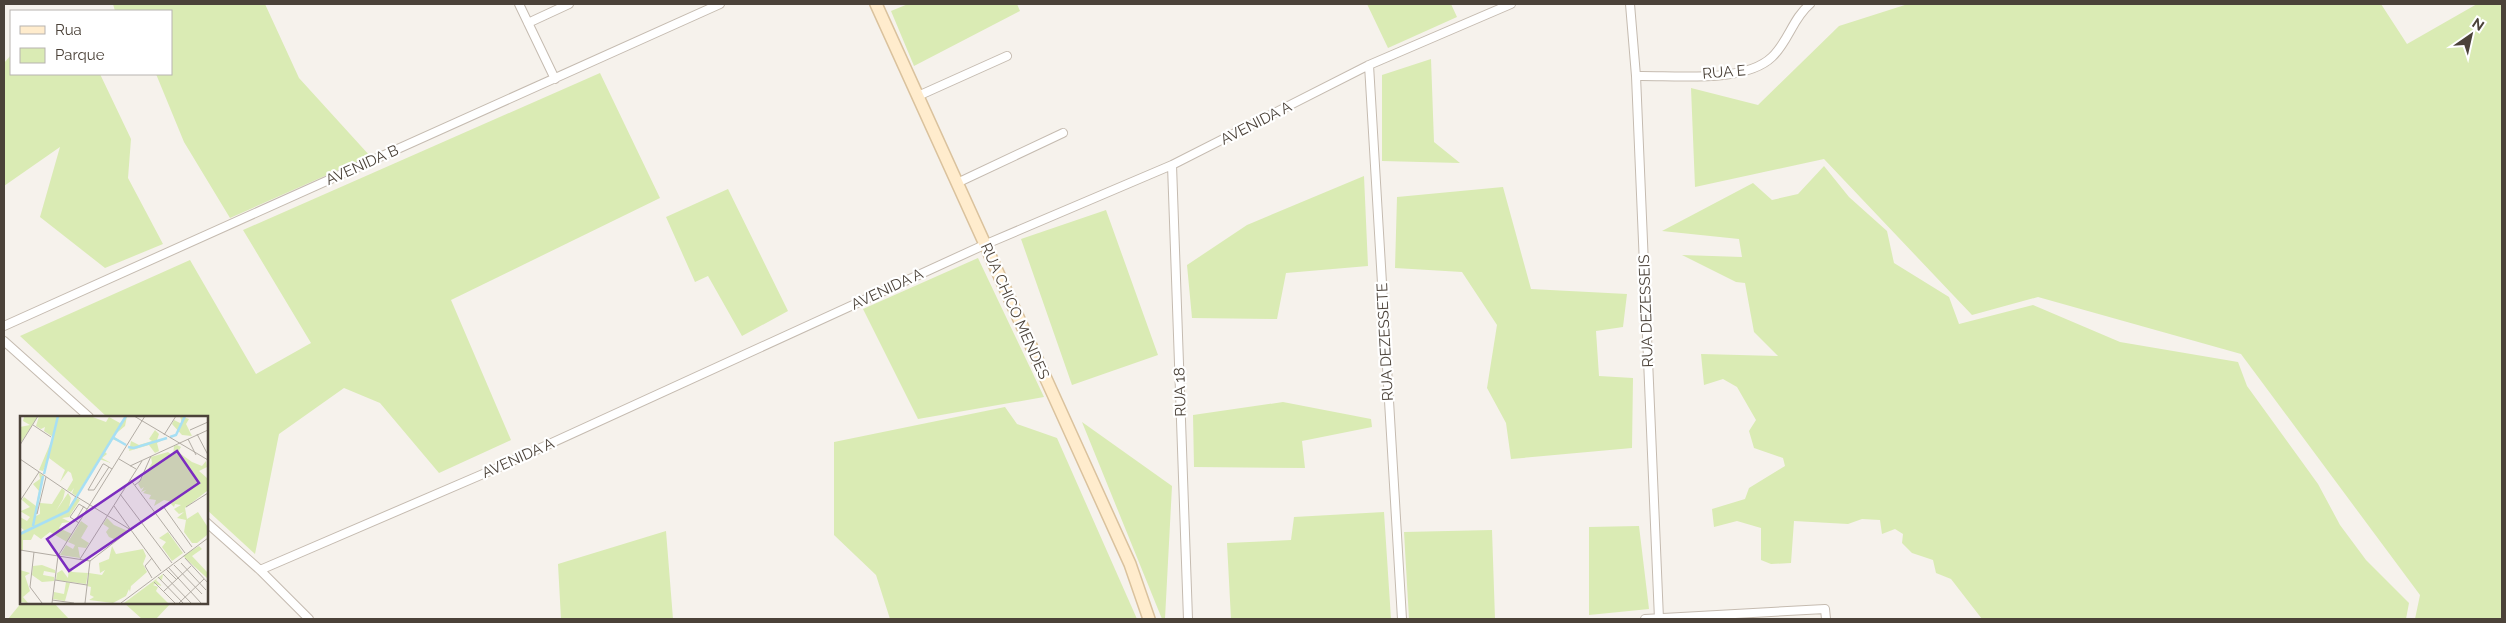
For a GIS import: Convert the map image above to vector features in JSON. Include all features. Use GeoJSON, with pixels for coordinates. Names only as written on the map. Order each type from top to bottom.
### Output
{"type":"FeatureCollection","features":[{"type":"Feature","properties":{"kind":"main road","name":"RUA CHICO MENDES"},"geometry":{"type":"LineString","coordinates":[[876,4],[1130,564],[1149,619]]}},
{"type":"Feature","properties":{"kind":"street"},"geometry":{"type":"LineString","coordinates":[[519,4],[555,79]]}},
{"type":"Feature","properties":{"kind":"street"},"geometry":{"type":"LineString","coordinates":[[528,23],[569,4]]}},
{"type":"Feature","properties":{"kind":"street","name":"AVENIDA B"},"geometry":{"type":"LineString","coordinates":[[4,326],[720,4]]}},
{"type":"Feature","properties":{"kind":"street","name":"AVENIDA A"},"geometry":{"type":"LineString","coordinates":[[260,570],[497,468],[984,244],[1172,165],[1369,65],[1511,4]]}},
{"type":"Feature","properties":{"kind":"street","name":"RUA DEZESSEIS"},"geometry":{"type":"LineString","coordinates":[[1630,4],[1636,76],[1659,619]]}},
{"type":"Feature","properties":{"kind":"street","name":"RUA E"},"geometry":{"type":"LineString","coordinates":[[1636,76],[1725,74],[1754,69],[1773,56],[1796,20],[1810,4]]}},
{"type":"Feature","properties":{"kind":"street"},"geometry":{"type":"LineString","coordinates":[[918,96],[1007,56]]}},
{"type":"Feature","properties":{"kind":"street","name":"RUA DEZESSETE"},"geometry":{"type":"LineString","coordinates":[[1369,65],[1402,619]]}},
{"type":"Feature","properties":{"kind":"street"},"geometry":{"type":"LineString","coordinates":[[957,183],[1063,133]]}},
{"type":"Feature","properties":{"kind":"street","name":"RUA 18"},"geometry":{"type":"LineString","coordinates":[[1172,165],[1188,619]]}},
{"type":"Feature","properties":{"kind":"street"},"geometry":{"type":"LineString","coordinates":[[4,341],[88,416]]}},
{"type":"Feature","properties":{"kind":"street"},"geometry":{"type":"LineString","coordinates":[[208,524],[260,570],[308,619]]}},
{"type":"Feature","properties":{"kind":"street"},"geometry":{"type":"LineString","coordinates":[[1645,619],[1825,609],[1826,619]]}},
{"type":"Feature","properties":{"kind":"green space"},"geometry":{"type":"Polygon","coordinates":[[[113,4],[265,4],[299,78],[370,156],[230,218],[184,142],[156,75],[172,75],[172,10],[115,10],[113,4]]]}},
{"type":"Feature","properties":{"kind":"green space"},"geometry":{"type":"Polygon","coordinates":[[[908,4],[1017,4],[1020,11],[914,66],[891,11],[908,4]]]}},
{"type":"Feature","properties":{"kind":"green space"},"geometry":{"type":"Polygon","coordinates":[[[1367,4],[1451,4],[1457,17],[1388,48],[1367,4]]]}},
{"type":"Feature","properties":{"kind":"green space"},"geometry":{"type":"Polygon","coordinates":[[[1908,4],[2381,4],[2407,44],[2477,4],[2502,4],[2502,619],[2415,619],[2420,595],[2241,354],[2038,297],[1972,315],[1824,159],[1695,187],[1691,88],[1758,105],[1839,26],[1908,4]]]}},
{"type":"Feature","properties":{"kind":"green space"},"geometry":{"type":"Polygon","coordinates":[[[10,56],[10,75],[100,75],[131,139],[128,178],[163,244],[105,268],[40,217],[60,147],[4,186],[4,63],[10,56]]]}},
{"type":"Feature","properties":{"kind":"green space"},"geometry":{"type":"Polygon","coordinates":[[[1431,59],[1434,142],[1460,163],[1382,161],[1382,75],[1431,59]]]}},
{"type":"Feature","properties":{"kind":"green space"},"geometry":{"type":"Polygon","coordinates":[[[600,73],[660,198],[451,300],[511,440],[439,473],[380,403],[344,388],[279,434],[255,554],[208,511],[208,416],[106,416],[20,336],[190,260],[256,374],[311,343],[243,230],[600,73]]]}},
{"type":"Feature","properties":{"kind":"green space"},"geometry":{"type":"Polygon","coordinates":[[[1824,166],[1849,197],[1887,231],[1894,263],[1949,297],[1959,324],[2033,305],[2120,342],[2238,362],[2247,386],[2318,484],[2340,525],[2366,560],[2409,603],[2406,619],[1982,619],[1951,579],[1936,573],[1933,560],[1912,553],[1902,543],[1903,534],[1895,529],[1882,534],[1880,520],[1862,519],[1848,524],[1794,521],[1791,563],[1771,564],[1761,560],[1761,528],[1737,521],[1714,527],[1712,509],[1745,499],[1749,488],[1785,466],[1783,458],[1754,448],[1749,431],[1756,420],[1737,387],[1723,379],[1704,385],[1701,354],[1778,356],[1754,332],[1745,283],[1736,282],[1682,255],[1742,257],[1739,239],[1662,231],[1753,183],[1772,200],[1798,194],[1824,166]]]}},
{"type":"Feature","properties":{"kind":"green space"},"geometry":{"type":"Polygon","coordinates":[[[1364,176],[1368,266],[1286,273],[1277,319],[1192,318],[1187,265],[1247,225],[1364,176]]]}},
{"type":"Feature","properties":{"kind":"green space"},"geometry":{"type":"Polygon","coordinates":[[[1503,187],[1531,289],[1627,294],[1623,327],[1596,331],[1599,376],[1633,378],[1632,448],[1511,459],[1506,423],[1487,388],[1497,325],[1462,272],[1395,268],[1397,197],[1503,187]]]}},
{"type":"Feature","properties":{"kind":"green space"},"geometry":{"type":"Polygon","coordinates":[[[728,189],[788,311],[742,336],[708,276],[695,282],[666,217],[728,189]]]}},
{"type":"Feature","properties":{"kind":"green space"},"geometry":{"type":"Polygon","coordinates":[[[1106,210],[1158,355],[1072,385],[1021,239],[1106,210]]]}},
{"type":"Feature","properties":{"kind":"green space"},"geometry":{"type":"Polygon","coordinates":[[[978,258],[1044,397],[918,419],[863,309],[978,258]]]}},
{"type":"Feature","properties":{"kind":"green space"},"geometry":{"type":"Polygon","coordinates":[[[1283,402],[1371,419],[1372,427],[1302,441],[1305,468],[1194,467],[1193,415],[1283,402]]]}},
{"type":"Feature","properties":{"kind":"green space"},"geometry":{"type":"Polygon","coordinates":[[[1005,407],[1017,424],[1057,438],[1137,619],[890,619],[876,575],[834,535],[834,442],[1005,407]]]}},
{"type":"Feature","properties":{"kind":"green space"},"geometry":{"type":"Polygon","coordinates":[[[1082,422],[1172,486],[1165,619],[1162,619],[1082,422]]]}},
{"type":"Feature","properties":{"kind":"green space"},"geometry":{"type":"Polygon","coordinates":[[[1384,512],[1391,619],[1231,619],[1227,543],[1291,540],[1294,517],[1384,512]]]}},
{"type":"Feature","properties":{"kind":"green space"},"geometry":{"type":"Polygon","coordinates":[[[1639,526],[1649,609],[1589,615],[1589,527],[1639,526]]]}},
{"type":"Feature","properties":{"kind":"green space"},"geometry":{"type":"Polygon","coordinates":[[[1492,530],[1495,619],[1409,619],[1404,532],[1492,530]]]}},
{"type":"Feature","properties":{"kind":"green space"},"geometry":{"type":"Polygon","coordinates":[[[666,531],[673,619],[561,619],[558,564],[666,531]]]}},
{"type":"Feature","properties":{"kind":"green space"},"geometry":{"type":"Polygon","coordinates":[[[21,603],[54,603],[69,619],[8,619],[21,603]]]}},
{"type":"Feature","properties":{"kind":"green space"},"geometry":{"type":"Polygon","coordinates":[[[124,603],[171,603],[156,619],[142,619],[124,603]]]}}]}
